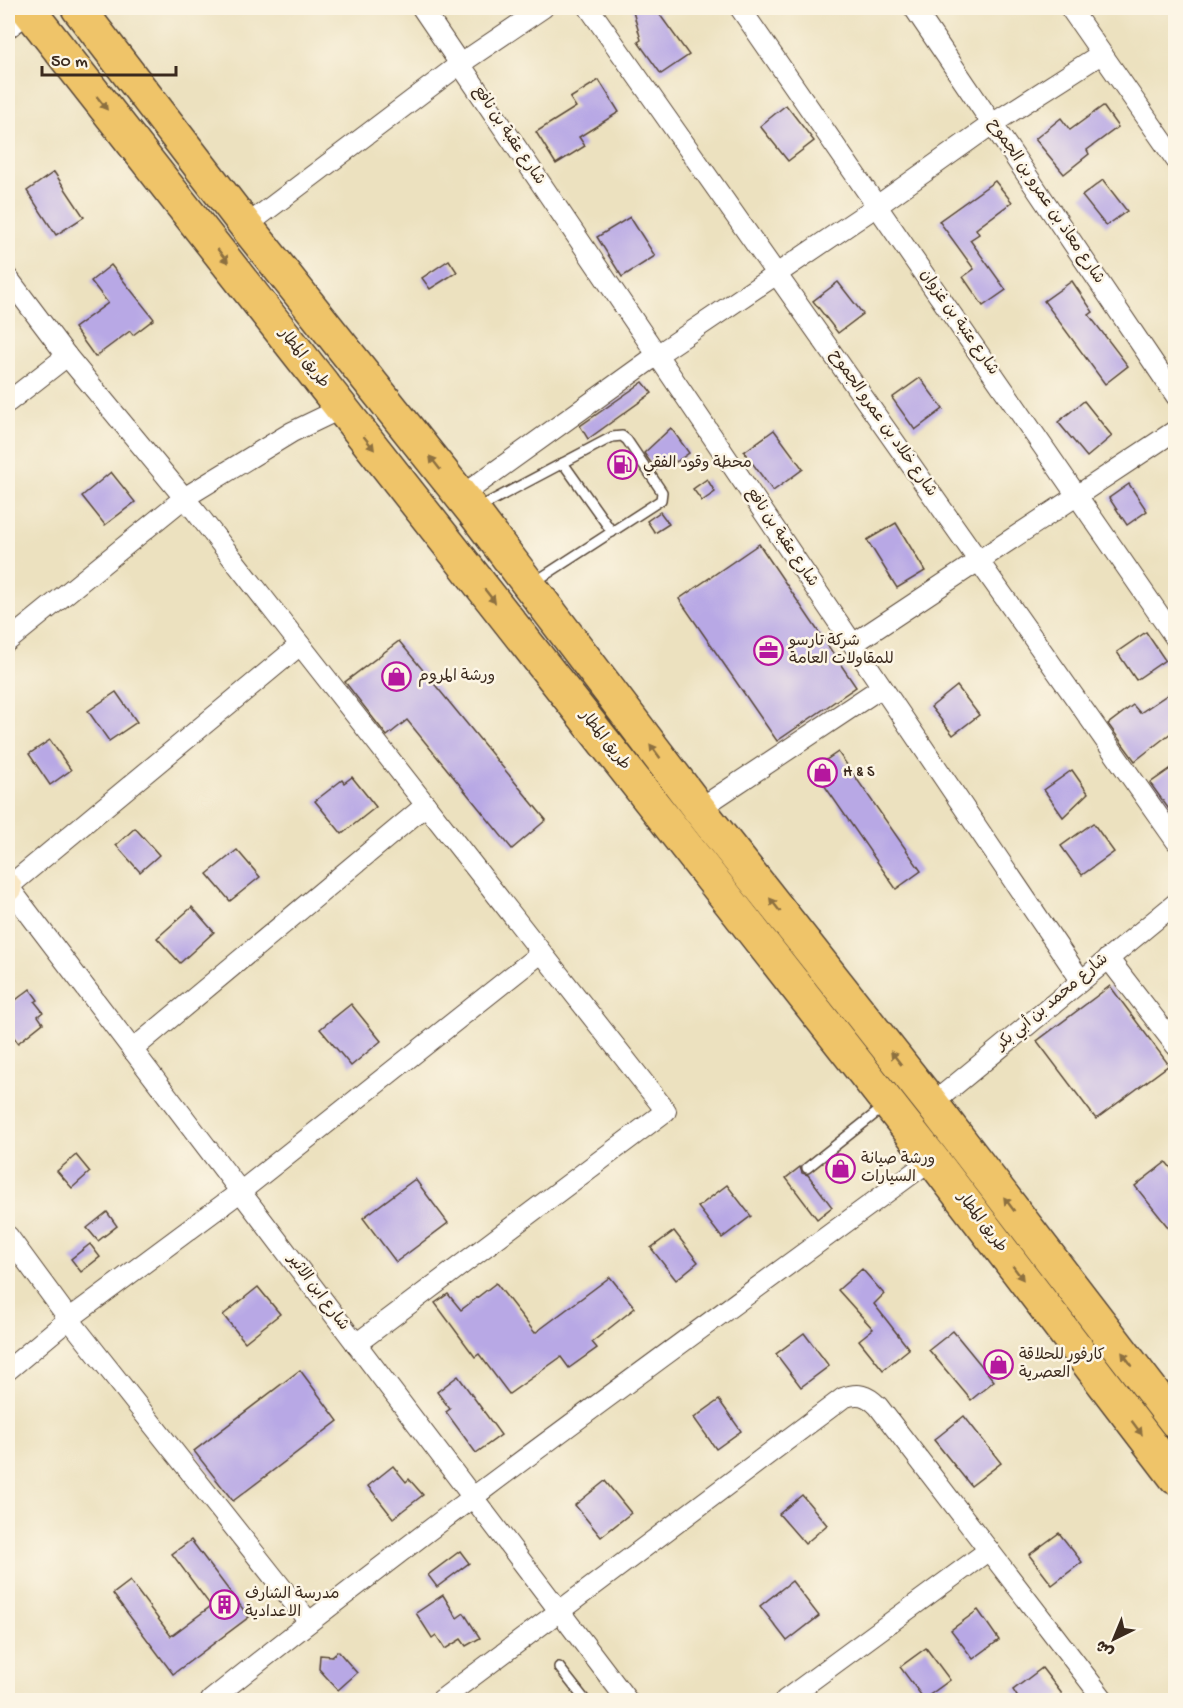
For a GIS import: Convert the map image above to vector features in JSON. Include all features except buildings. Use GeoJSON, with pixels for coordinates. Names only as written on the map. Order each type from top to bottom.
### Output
{"type":"FeatureCollection","features":[{"type":"Feature","properties":{"kind":"highway","name":"طريق المطار"},"geometry":{"type":"LineString","coordinates":[[78,8],[246,226],[467,503],[699,809],[932,1104],[1176,1422]]}},
{"type":"Feature","properties":{"kind":"highway","name":"طريق المطار"},"geometry":{"type":"LineString","coordinates":[[22,15],[342,408],[932,1159],[1176,1478]]}},
{"type":"Feature","properties":{"kind":"street","name":"شارع عقبة بن نافع"},"geometry":{"type":"LineString","coordinates":[[422,8],[1080,979]]}},
{"type":"Feature","properties":{"kind":"street"},"geometry":{"type":"LineString","coordinates":[[246,226],[460,64],[543,8]]}},
{"type":"Feature","properties":{"kind":"street","name":"شارع خلاد بن عمرو الجموح"},"geometry":{"type":"LineString","coordinates":[[589,8],[1176,841]]}},
{"type":"Feature","properties":{"kind":"street","name":"شارع عتبة بن غزوان"},"geometry":{"type":"LineString","coordinates":[[740,8],[1176,639]]}},
{"type":"Feature","properties":{"kind":"street","name":"شارع معاذ بن عمرو بن الجموح"},"geometry":{"type":"LineString","coordinates":[[914,8],[1176,396]]}},
{"type":"Feature","properties":{"kind":"street"},"geometry":{"type":"LineString","coordinates":[[1071,8],[1176,160]]}},
{"type":"Feature","properties":{"kind":"street"},"geometry":{"type":"LineString","coordinates":[[467,503],[657,355],[877,206],[993,124],[1101,54]]}},
{"type":"Feature","properties":{"kind":"street"},"geometry":{"type":"LineString","coordinates":[[8,278],[67,356],[184,498],[666,1111],[356,1344]]}},
{"type":"Feature","properties":{"kind":"street"},"geometry":{"type":"LineString","coordinates":[[8,402],[67,356]]}},
{"type":"Feature","properties":{"kind":"street"},"geometry":{"type":"LineString","coordinates":[[8,641],[184,498],[292,432],[342,408]]}},
{"type":"Feature","properties":{"kind":"street"},"geometry":{"type":"LineString","coordinates":[[853,644],[1176,430]]}},
{"type":"Feature","properties":{"kind":"street"},"geometry":{"type":"LineString","coordinates":[[8,887],[300,645]]}},
{"type":"Feature","properties":{"kind":"street"},"geometry":{"type":"LineString","coordinates":[[699,809],[882,687]]}},
{"type":"Feature","properties":{"kind":"street"},"geometry":{"type":"LineString","coordinates":[[132,1050],[426,805]]}},
{"type":"Feature","properties":{"kind":"street","name":"شارع ابن الاثير"},"geometry":{"type":"LineString","coordinates":[[8,887],[627,1701]]}},
{"type":"Feature","properties":{"kind":"street","name":"شارع محمد بن أبي بكر"},"geometry":{"type":"LineString","coordinates":[[932,1104],[1080,979],[1176,903]]}},
{"type":"Feature","properties":{"kind":"street"},"geometry":{"type":"LineString","coordinates":[[8,1370],[69,1319],[240,1192],[542,953]]}},
{"type":"Feature","properties":{"kind":"street"},"geometry":{"type":"LineString","coordinates":[[1108,958],[1176,1046]]}},
{"type":"Feature","properties":{"kind":"street"},"geometry":{"type":"LineString","coordinates":[[211,1701],[309,1622],[473,1498],[932,1159]]}},
{"type":"Feature","properties":{"kind":"street"},"geometry":{"type":"LineString","coordinates":[[8,1236],[69,1319],[309,1622]]}},
{"type":"Feature","properties":{"kind":"street"},"geometry":{"type":"LineString","coordinates":[[441,1701],[558,1610],[843,1398],[854,1394],[861,1394],[878,1406],[1104,1701]]}},
{"type":"Feature","properties":{"kind":"street"},"geometry":{"type":"LineString","coordinates":[[785,1701],[989,1550]]}},
{"type":"Feature","properties":{"kind":"lane"},"geometry":{"type":"LineString","coordinates":[[467,503],[563,463],[615,436],[627,441],[663,495],[661,500],[529,586]]}},
{"type":"Feature","properties":{"kind":"lane"},"geometry":{"type":"LineString","coordinates":[[563,463],[612,532]]}},
{"type":"Feature","properties":{"kind":"lane"},"geometry":{"type":"LineString","coordinates":[[807,1168],[888,1104]]}},
{"type":"Feature","properties":{"kind":"lane"},"geometry":{"type":"LineString","coordinates":[[559,1667],[585,1701]]}},
{"type":"Feature","properties":{"kind":"place","name":"محطة وقود الفقي"},"geometry":{"type":"Point","coordinates":[622,464]}},
{"type":"Feature","properties":{"kind":"place","name":"شركة تارسو للمقاولات العامة"},"geometry":{"type":"Point","coordinates":[768,651]}},
{"type":"Feature","properties":{"kind":"place","name":"ورشة المروم"},"geometry":{"type":"Point","coordinates":[397,677]}},
{"type":"Feature","properties":{"kind":"place","name":"H & S"},"geometry":{"type":"Point","coordinates":[822,773]}},
{"type":"Feature","properties":{"kind":"place","name":"ورشة صيانة السيارات"},"geometry":{"type":"Point","coordinates":[840,1169]}},
{"type":"Feature","properties":{"kind":"place","name":"كارفور للحلاقة العصرية"},"geometry":{"type":"Point","coordinates":[998,1365]}},
{"type":"Feature","properties":{"kind":"place","name":"مدرسة الشارف الاعدادية"},"geometry":{"type":"Point","coordinates":[224,1604]}}]}
